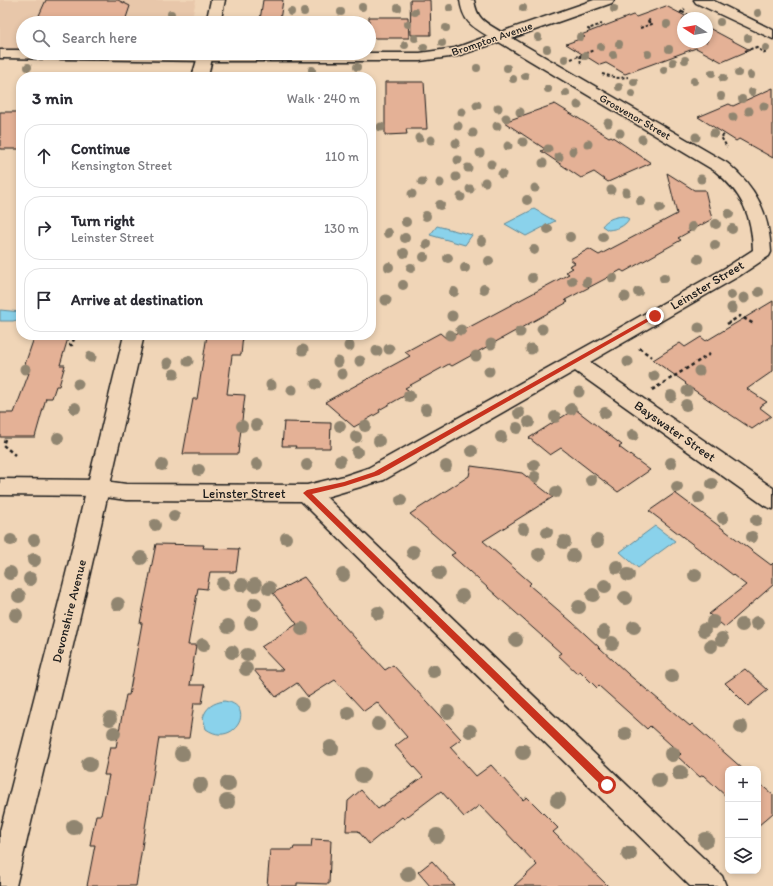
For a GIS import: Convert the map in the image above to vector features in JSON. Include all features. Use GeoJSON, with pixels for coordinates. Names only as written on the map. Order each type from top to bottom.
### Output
{"type":"FeatureCollection","features":[{"type":"Feature","properties":{"kind":"street"},"geometry":{"type":"LineString","coordinates":[[215,16],[218,0]]}},
{"type":"Feature","properties":{"kind":"street","name":"Grosvenor Street"},"geometry":{"type":"LineString","coordinates":[[467,0],[469,14],[472,20],[499,38],[721,167],[737,179],[747,192],[757,217],[767,255]]}},
{"type":"Feature","properties":{"kind":"street","name":"Brompton Avenue"},"geometry":{"type":"LineString","coordinates":[[376,57],[420,57],[457,52],[607,0]]}},
{"type":"Feature","properties":{"kind":"street"},"geometry":{"type":"LineString","coordinates":[[701,0],[773,35]]}},
{"type":"Feature","properties":{"kind":"street","name":"Brompton Avenue"},"geometry":{"type":"LineString","coordinates":[[0,54],[16,54]]}},
{"type":"Feature","properties":{"kind":"street"},"geometry":{"type":"LineString","coordinates":[[201,72],[205,60]]}},
{"type":"Feature","properties":{"kind":"street","name":"Leinster Street"},"geometry":{"type":"LineString","coordinates":[[0,487],[98,488],[126,492],[307,493],[345,484],[376,474],[576,362],[732,272],[767,255]]}},
{"type":"Feature","properties":{"kind":"street","name":"Devonshire Avenue"},"geometry":{"type":"LineString","coordinates":[[1,886],[75,586],[133,340]]}},
{"type":"Feature","properties":{"kind":"street","name":"Bayswater Street"},"geometry":{"type":"LineString","coordinates":[[576,362],[773,500]]}},
{"type":"Feature","properties":{"kind":"street"},"geometry":{"type":"LineString","coordinates":[[307,493],[711,886]]}},
{"type":"Feature","properties":{"kind":"path"},"geometry":{"type":"LineString","coordinates":[[640,28],[652,24],[647,21],[650,20]]}},
{"type":"Feature","properties":{"kind":"path"},"geometry":{"type":"LineString","coordinates":[[590,30],[588,29],[602,24]]}},
{"type":"Feature","properties":{"kind":"path"},"geometry":{"type":"LineString","coordinates":[[755,47],[765,52],[762,54]]}},
{"type":"Feature","properties":{"kind":"path"},"geometry":{"type":"LineString","coordinates":[[568,60],[594,50]]}},
{"type":"Feature","properties":{"kind":"path"},"geometry":{"type":"LineString","coordinates":[[602,74],[622,79],[628,77]]}},
{"type":"Feature","properties":{"kind":"path"},"geometry":{"type":"LineString","coordinates":[[724,135],[721,137],[727,148]]}},
{"type":"Feature","properties":{"kind":"path"},"geometry":{"type":"LineString","coordinates":[[727,324],[740,316],[754,324]]}},
{"type":"Feature","properties":{"kind":"path"},"geometry":{"type":"LineString","coordinates":[[69,345],[72,345],[74,340]]}},
{"type":"Feature","properties":{"kind":"path"},"geometry":{"type":"LineString","coordinates":[[646,394],[710,354]]}},
{"type":"Feature","properties":{"kind":"path"},"geometry":{"type":"LineString","coordinates":[[5,439],[3,445],[15,455]]}},
{"type":"Feature","properties":{"kind":"shaded area"},"geometry":{"type":"Polygon","coordinates":[[[0,0],[196,0],[193,16],[16,16],[16,50],[0,50],[0,0]]]}},
{"type":"Feature","properties":{"kind":"water"},"geometry":{"type":"Polygon","coordinates":[[[534,209],[555,221],[526,236],[505,224],[534,209]]]}},
{"type":"Feature","properties":{"kind":"water"},"geometry":{"type":"Polygon","coordinates":[[[623,216],[629,219],[620,227],[608,230],[602,226],[611,219],[623,216]]]}},
{"type":"Feature","properties":{"kind":"water"},"geometry":{"type":"Polygon","coordinates":[[[437,226],[472,235],[465,245],[430,235],[437,226]]]}},
{"type":"Feature","properties":{"kind":"water"},"geometry":{"type":"Polygon","coordinates":[[[0,310],[16,312],[16,320],[0,321],[0,310]]]}},
{"type":"Feature","properties":{"kind":"water"},"geometry":{"type":"Polygon","coordinates":[[[655,526],[675,541],[638,568],[620,552],[655,526]]]}},
{"type":"Feature","properties":{"kind":"water"},"geometry":{"type":"Polygon","coordinates":[[[224,701],[234,704],[239,710],[241,717],[233,730],[225,734],[216,734],[206,729],[203,718],[210,706],[224,701]]]}},
{"type":"Feature","properties":{"kind":"building"},"geometry":{"type":"Polygon","coordinates":[[[46,0],[118,0],[130,6],[127,16],[39,16],[46,0]]]}},
{"type":"Feature","properties":{"kind":"building"},"geometry":{"type":"Polygon","coordinates":[[[263,0],[283,0],[281,16],[261,16],[263,0]]]}},
{"type":"Feature","properties":{"kind":"building"},"geometry":{"type":"Polygon","coordinates":[[[410,0],[430,0],[431,35],[411,35],[410,0]]]}},
{"type":"Feature","properties":{"kind":"building"},"geometry":{"type":"Polygon","coordinates":[[[666,6],[678,12],[677,48],[696,48],[625,74],[606,63],[600,65],[566,44],[585,37],[581,35],[633,15],[636,17],[666,6]]]}},
{"type":"Feature","properties":{"kind":"building"},"geometry":{"type":"Polygon","coordinates":[[[376,17],[408,17],[409,38],[376,38],[376,17]]]}},
{"type":"Feature","properties":{"kind":"building"},"geometry":{"type":"Polygon","coordinates":[[[713,30],[750,50],[722,62],[696,48],[713,48],[713,30]]]}},
{"type":"Feature","properties":{"kind":"building"},"geometry":{"type":"Polygon","coordinates":[[[385,82],[424,82],[427,129],[406,129],[407,134],[385,135],[385,82]]]}},
{"type":"Feature","properties":{"kind":"building"},"geometry":{"type":"Polygon","coordinates":[[[773,88],[773,158],[739,139],[736,141],[698,117],[729,104],[733,106],[773,88]]]}},
{"type":"Feature","properties":{"kind":"building"},"geometry":{"type":"Polygon","coordinates":[[[555,104],[609,137],[611,136],[651,163],[608,182],[594,172],[581,178],[541,151],[545,149],[504,122],[555,104]]]}},
{"type":"Feature","properties":{"kind":"building"},"geometry":{"type":"Polygon","coordinates":[[[0,112],[16,112],[16,149],[0,149],[0,112]]]}},
{"type":"Feature","properties":{"kind":"building"},"geometry":{"type":"Polygon","coordinates":[[[667,173],[694,190],[705,190],[712,219],[678,238],[681,240],[624,272],[621,270],[565,300],[568,302],[452,366],[449,364],[405,388],[411,392],[379,410],[380,412],[354,427],[325,402],[410,356],[405,352],[440,333],[447,339],[569,274],[566,272],[573,268],[569,266],[575,263],[570,259],[589,249],[599,255],[677,214],[667,173]]]}},
{"type":"Feature","properties":{"kind":"building"},"geometry":{"type":"Polygon","coordinates":[[[773,301],[773,371],[747,389],[767,402],[759,407],[771,416],[752,429],[685,384],[686,383],[653,360],[680,343],[685,347],[701,337],[706,341],[773,301]]]}},
{"type":"Feature","properties":{"kind":"building"},"geometry":{"type":"Polygon","coordinates":[[[33,340],[68,340],[60,365],[65,365],[59,386],[56,386],[52,398],[46,398],[35,437],[0,437],[0,413],[14,413],[29,373],[22,373],[33,340]]]}},
{"type":"Feature","properties":{"kind":"building"},"geometry":{"type":"Polygon","coordinates":[[[206,340],[242,340],[241,355],[232,355],[227,394],[245,395],[238,454],[183,454],[193,399],[197,399],[206,340]]]}},
{"type":"Feature","properties":{"kind":"building"},"geometry":{"type":"Polygon","coordinates":[[[575,409],[622,445],[619,447],[650,470],[618,492],[561,448],[550,455],[529,438],[575,409]]]}},
{"type":"Feature","properties":{"kind":"building"},"geometry":{"type":"Polygon","coordinates":[[[284,422],[331,423],[330,448],[295,448],[296,446],[282,446],[284,422]]]}},
{"type":"Feature","properties":{"kind":"building"},"geometry":{"type":"Polygon","coordinates":[[[471,466],[522,473],[553,497],[483,541],[531,583],[529,585],[572,622],[628,674],[690,726],[692,724],[740,766],[725,766],[725,795],[703,775],[700,777],[678,757],[681,754],[650,726],[647,729],[599,686],[597,688],[580,671],[577,673],[558,655],[561,653],[451,555],[455,553],[410,514],[469,476],[471,466]]]}},
{"type":"Feature","properties":{"kind":"building"},"geometry":{"type":"Polygon","coordinates":[[[675,493],[771,565],[773,563],[773,585],[725,627],[709,614],[746,585],[649,511],[675,493]]]}},
{"type":"Feature","properties":{"kind":"building"},"geometry":{"type":"Polygon","coordinates":[[[156,544],[204,545],[203,548],[239,549],[236,572],[210,572],[207,589],[198,588],[188,645],[196,645],[190,685],[205,685],[202,703],[194,703],[189,738],[159,738],[136,886],[87,886],[95,845],[90,845],[96,815],[101,815],[109,775],[104,775],[110,747],[116,747],[126,695],[129,695],[142,623],[140,623],[156,544]]]}},
{"type":"Feature","properties":{"kind":"building"},"geometry":{"type":"Polygon","coordinates":[[[304,577],[342,624],[385,670],[393,665],[461,739],[450,747],[476,776],[491,765],[523,800],[527,797],[558,828],[553,832],[608,886],[514,886],[537,865],[480,805],[464,817],[441,791],[404,819],[402,817],[369,844],[358,831],[346,831],[348,801],[361,790],[378,809],[423,777],[395,746],[407,737],[377,702],[364,711],[335,680],[308,697],[297,683],[276,697],[254,670],[283,670],[261,647],[297,624],[273,593],[304,577]]]}},
{"type":"Feature","properties":{"kind":"building"},"geometry":{"type":"Polygon","coordinates":[[[745,669],[768,690],[748,706],[725,683],[745,669]]]}},
{"type":"Feature","properties":{"kind":"building"},"geometry":{"type":"Polygon","coordinates":[[[761,785],[773,795],[773,813],[761,823],[761,785]]]}},
{"type":"Feature","properties":{"kind":"building"},"geometry":{"type":"Polygon","coordinates":[[[312,839],[331,840],[329,884],[297,883],[297,886],[267,886],[270,850],[293,850],[294,847],[311,847],[312,839]]]}},
{"type":"Feature","properties":{"kind":"building"},"geometry":{"type":"Polygon","coordinates":[[[432,861],[455,886],[430,886],[418,872],[432,861]]]}},
{"type":"Feature","properties":{"kind":"route"},"geometry":{"type":"LineString","coordinates":[[607,785],[307,493],[345,484],[376,474],[655,316]]}}]}
